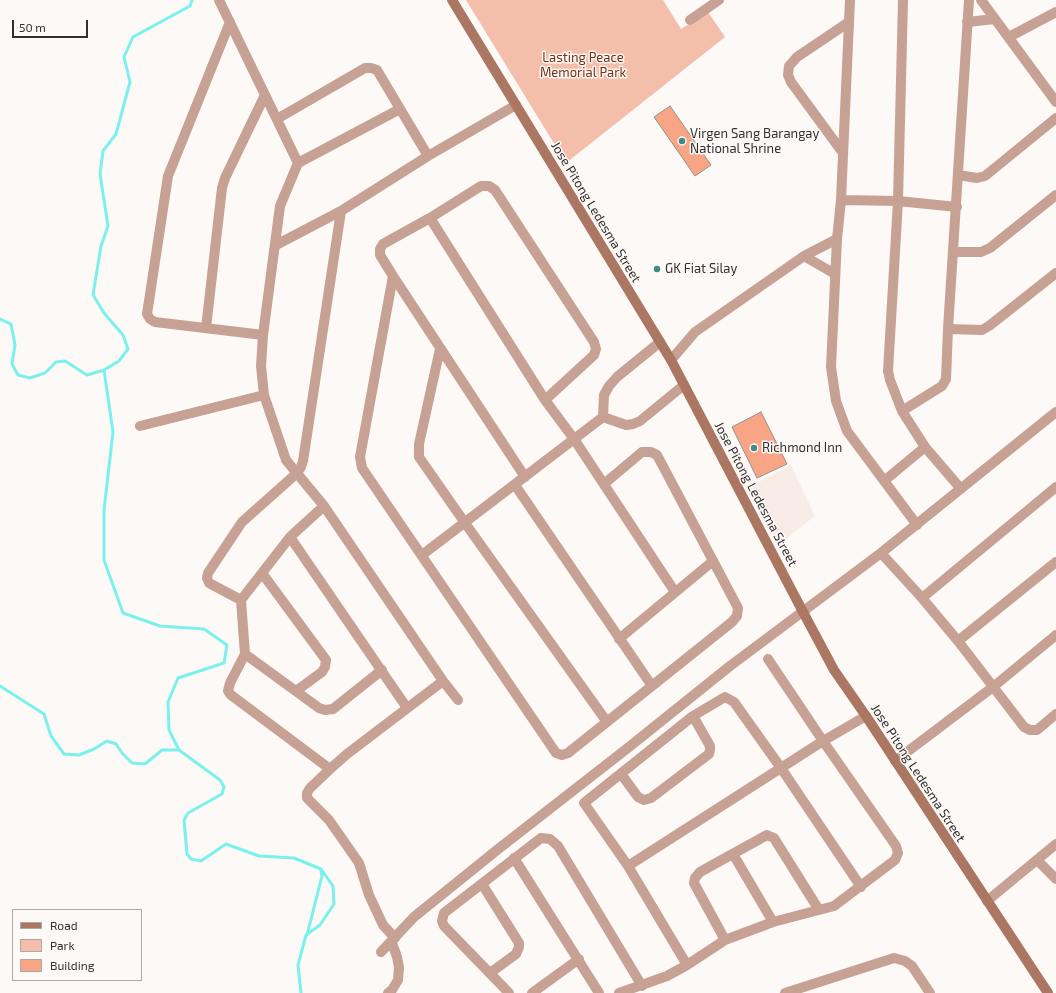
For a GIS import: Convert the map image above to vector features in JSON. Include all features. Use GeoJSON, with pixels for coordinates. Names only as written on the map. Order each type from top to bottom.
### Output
{"type":"FeatureCollection","features":[{"type":"Feature","properties":{"kind":"main road","name":"Jose Pitong Ledesma Street"},"geometry":{"type":"LineString","coordinates":[[452,0],[671,360],[834,670],[866,716],[1048,993]]}},
{"type":"Feature","properties":{"kind":"street"},"geometry":{"type":"LineString","coordinates":[[219,0],[298,163]]}},
{"type":"Feature","properties":{"kind":"street"},"geometry":{"type":"LineString","coordinates":[[690,20],[719,0]]}},
{"type":"Feature","properties":{"kind":"street"},"geometry":{"type":"LineString","coordinates":[[850,0],[841,200],[837,239],[830,367],[836,401],[847,431],[917,525]]}},
{"type":"Feature","properties":{"kind":"street"},"geometry":{"type":"LineString","coordinates":[[903,0],[898,201],[888,371],[902,411],[924,447],[961,489]]}},
{"type":"Feature","properties":{"kind":"street"},"geometry":{"type":"LineString","coordinates":[[902,411],[942,386],[946,380],[969,0]]}},
{"type":"Feature","properties":{"kind":"street"},"geometry":{"type":"LineString","coordinates":[[982,0],[1056,102]]}},
{"type":"Feature","properties":{"kind":"street"},"geometry":{"type":"LineString","coordinates":[[1009,38],[1056,12]]}},
{"type":"Feature","properties":{"kind":"street"},"geometry":{"type":"LineString","coordinates":[[967,22],[995,19]]}},
{"type":"Feature","properties":{"kind":"street"},"geometry":{"type":"LineString","coordinates":[[230,22],[168,176],[147,314],[150,319],[155,322],[263,335]]}},
{"type":"Feature","properties":{"kind":"street"},"geometry":{"type":"LineString","coordinates":[[843,153],[791,82],[788,75],[789,66],[797,58],[849,22]]}},
{"type":"Feature","properties":{"kind":"street"},"geometry":{"type":"LineString","coordinates":[[277,119],[365,68],[371,68],[377,70],[428,156]]}},
{"type":"Feature","properties":{"kind":"street"},"geometry":{"type":"LineString","coordinates":[[206,328],[222,188],[225,178],[265,95]]}},
{"type":"Feature","properties":{"kind":"street"},"geometry":{"type":"LineString","coordinates":[[276,246],[341,211],[428,156],[516,105]]}},
{"type":"Feature","properties":{"kind":"street"},"geometry":{"type":"LineString","coordinates":[[400,109],[298,163],[280,206],[276,246],[263,335],[261,366],[264,395],[286,460],[296,474],[324,506],[458,700]]}},
{"type":"Feature","properties":{"kind":"street"},"geometry":{"type":"LineString","coordinates":[[958,175],[977,178],[985,176],[1056,118]]}},
{"type":"Feature","properties":{"kind":"street"},"geometry":{"type":"LineString","coordinates":[[525,477],[380,255],[380,249],[383,244],[430,218],[481,186],[489,186],[495,190],[594,342],[596,349],[594,355],[545,400]]}},
{"type":"Feature","properties":{"kind":"street"},"geometry":{"type":"LineString","coordinates":[[954,252],[981,252],[990,248],[1056,195]]}},
{"type":"Feature","properties":{"kind":"street"},"geometry":{"type":"LineString","coordinates":[[841,200],[898,201],[957,207]]}},
{"type":"Feature","properties":{"kind":"street"},"geometry":{"type":"LineString","coordinates":[[241,600],[209,583],[207,578],[208,573],[242,522],[296,474],[303,461],[341,211]]}},
{"type":"Feature","properties":{"kind":"street"},"geometry":{"type":"LineString","coordinates":[[430,218],[545,400],[574,439],[675,592]]}},
{"type":"Feature","properties":{"kind":"street"},"geometry":{"type":"LineString","coordinates":[[671,360],[695,332],[804,256],[837,239]]}},
{"type":"Feature","properties":{"kind":"street"},"geometry":{"type":"LineString","coordinates":[[804,256],[835,274]]}},
{"type":"Feature","properties":{"kind":"street"},"geometry":{"type":"LineString","coordinates":[[948,329],[982,330],[1056,273]]}},
{"type":"Feature","properties":{"kind":"street"},"geometry":{"type":"LineString","coordinates":[[393,276],[360,457],[362,468],[556,753],[562,755],[568,753],[732,622],[737,616],[738,608],[657,455],[650,452],[642,452],[604,484]]}},
{"type":"Feature","properties":{"kind":"street"},"geometry":{"type":"LineString","coordinates":[[603,417],[604,395],[609,386],[660,342]]}},
{"type":"Feature","properties":{"kind":"street"},"geometry":{"type":"LineString","coordinates":[[440,349],[419,444],[419,457],[464,523],[607,722]]}},
{"type":"Feature","properties":{"kind":"street"},"geometry":{"type":"LineString","coordinates":[[603,417],[626,425],[633,424],[640,421],[684,385]]}},
{"type":"Feature","properties":{"kind":"street"},"geometry":{"type":"LineString","coordinates":[[140,426],[264,395]]}},
{"type":"Feature","properties":{"kind":"street"},"geometry":{"type":"LineString","coordinates":[[381,952],[414,917],[497,850],[730,666],[917,525],[1056,412]]}},
{"type":"Feature","properties":{"kind":"street"},"geometry":{"type":"LineString","coordinates":[[422,555],[603,417]]}},
{"type":"Feature","properties":{"kind":"street"},"geometry":{"type":"LineString","coordinates":[[884,481],[924,447]]}},
{"type":"Feature","properties":{"kind":"street"},"geometry":{"type":"LineString","coordinates":[[515,485],[652,686]]}},
{"type":"Feature","properties":{"kind":"street"},"geometry":{"type":"LineString","coordinates":[[922,598],[1056,488]]}},
{"type":"Feature","properties":{"kind":"street"},"geometry":{"type":"LineString","coordinates":[[324,506],[290,537],[241,600],[245,654],[230,683],[228,691],[231,695],[330,769]]}},
{"type":"Feature","properties":{"kind":"street"},"geometry":{"type":"LineString","coordinates":[[290,537],[408,708]]}},
{"type":"Feature","properties":{"kind":"street"},"geometry":{"type":"LineString","coordinates":[[881,553],[922,598],[958,641],[1024,727],[1030,730],[1037,730],[1056,714]]}},
{"type":"Feature","properties":{"kind":"street"},"geometry":{"type":"LineString","coordinates":[[619,639],[713,561]]}},
{"type":"Feature","properties":{"kind":"street"},"geometry":{"type":"LineString","coordinates":[[958,641],[1056,562]]}},
{"type":"Feature","properties":{"kind":"street"},"geometry":{"type":"LineString","coordinates":[[262,573],[326,660],[325,667],[322,672],[296,691]]}},
{"type":"Feature","properties":{"kind":"street"},"geometry":{"type":"LineString","coordinates":[[895,761],[993,687],[1056,636]]}},
{"type":"Feature","properties":{"kind":"street"},"geometry":{"type":"LineString","coordinates":[[245,654],[319,708],[325,710],[333,709],[382,670]]}},
{"type":"Feature","properties":{"kind":"street"},"geometry":{"type":"LineString","coordinates":[[619,993],[668,976],[725,940],[772,922],[834,906],[895,860],[898,852],[896,846],[768,659]]}},
{"type":"Feature","properties":{"kind":"street"},"geometry":{"type":"LineString","coordinates":[[388,993],[392,990],[398,980],[399,967],[393,940],[383,925],[369,895],[360,863],[329,820],[307,798],[307,793],[310,788],[347,754],[443,680]]}},
{"type":"Feature","properties":{"kind":"street"},"geometry":{"type":"LineString","coordinates":[[584,803],[693,716],[725,697],[734,702],[781,768],[861,887]]}},
{"type":"Feature","properties":{"kind":"street"},"geometry":{"type":"LineString","coordinates":[[621,774],[638,797],[644,800],[651,798],[709,754],[710,746],[693,716]]}},
{"type":"Feature","properties":{"kind":"street"},"geometry":{"type":"LineString","coordinates":[[628,866],[823,741],[866,716]]}},
{"type":"Feature","properties":{"kind":"street"},"geometry":{"type":"LineString","coordinates":[[575,789],[628,866],[687,965]]}},
{"type":"Feature","properties":{"kind":"street"},"geometry":{"type":"LineString","coordinates":[[725,940],[694,883],[695,878],[700,872],[733,854],[761,836],[767,835],[774,838],[819,910]]}},
{"type":"Feature","properties":{"kind":"street"},"geometry":{"type":"LineString","coordinates":[[509,993],[444,926],[442,921],[444,914],[541,838],[550,839],[558,846],[642,986]]}},
{"type":"Feature","properties":{"kind":"street"},"geometry":{"type":"LineString","coordinates":[[987,901],[1056,844]]}},
{"type":"Feature","properties":{"kind":"street"},"geometry":{"type":"LineString","coordinates":[[733,854],[772,922]]}},
{"type":"Feature","properties":{"kind":"street"},"geometry":{"type":"LineString","coordinates":[[514,858],[599,993]]}},
{"type":"Feature","properties":{"kind":"street"},"geometry":{"type":"LineString","coordinates":[[1037,860],[1056,880]]}},
{"type":"Feature","properties":{"kind":"street"},"geometry":{"type":"LineString","coordinates":[[482,884],[519,943],[519,948],[516,954],[490,973]]}},
{"type":"Feature","properties":{"kind":"street"},"geometry":{"type":"LineString","coordinates":[[785,993],[894,958],[905,961],[912,966],[930,993]]}},
{"type":"Feature","properties":{"kind":"street"},"geometry":{"type":"LineString","coordinates":[[532,993],[578,959]]}},
{"type":"Feature","properties":{"kind":"shaded area"},"geometry":{"type":"Polygon","coordinates":[[[791,465],[815,516],[777,546],[747,488],[791,465]]]}},
{"type":"Feature","properties":{"kind":"green space","name":"Lasting Peace Memorial Park"},"geometry":{"type":"Polygon","coordinates":[[[466,0],[663,0],[681,29],[708,12],[725,37],[566,163],[466,0]]]}},
{"type":"Feature","properties":{"kind":"building","name":"Virgen Sang Barangay National Shrine"},"geometry":{"type":"Polygon","coordinates":[[[670,106],[711,165],[695,176],[654,117],[670,106]]]}},
{"type":"Feature","properties":{"kind":"building"},"geometry":{"type":"Polygon","coordinates":[[[761,412],[787,464],[757,478],[732,427],[761,412]]]}},
{"type":"Feature","properties":{"kind":"waterway"},"geometry":{"type":"LineString","coordinates":[[179,750],[169,730],[168,702],[178,678],[224,663],[227,645],[204,629],[160,626],[123,613],[104,560],[104,510],[113,432],[104,370],[119,361],[128,349],[123,335],[104,313],[93,295],[101,246],[108,226],[100,174],[103,151],[116,134],[130,82],[124,57],[133,37],[190,6],[192,0]]}},
{"type":"Feature","properties":{"kind":"waterway"},"geometry":{"type":"LineString","coordinates":[[0,319],[11,324],[15,345],[12,364],[18,375],[30,378],[45,373],[56,362],[65,361],[87,375],[104,370]]}},
{"type":"Feature","properties":{"kind":"waterway"},"geometry":{"type":"LineString","coordinates":[[0,686],[44,714],[51,736],[64,754],[79,755],[94,749],[107,741],[116,744],[122,753],[132,763],[145,764],[162,750],[179,750],[220,780],[224,787],[222,794],[188,813],[184,820],[187,854],[191,859],[201,861],[226,844],[259,856],[294,858],[321,869],[333,886],[334,904],[320,925],[306,935],[298,965],[301,993]]}},
{"type":"Feature","properties":{"kind":"waterway"},"geometry":{"type":"LineString","coordinates":[[307,935],[322,876],[321,871]]}},
{"type":"Feature","properties":{"kind":"place","name":"Virgen Sang Barangay National Shrine"},"geometry":{"type":"Point","coordinates":[682,141]}},
{"type":"Feature","properties":{"kind":"place","name":"GK Fiat Silay"},"geometry":{"type":"Point","coordinates":[657,269]}},
{"type":"Feature","properties":{"kind":"place","name":"Richmond Inn"},"geometry":{"type":"Point","coordinates":[754,448]}}]}
